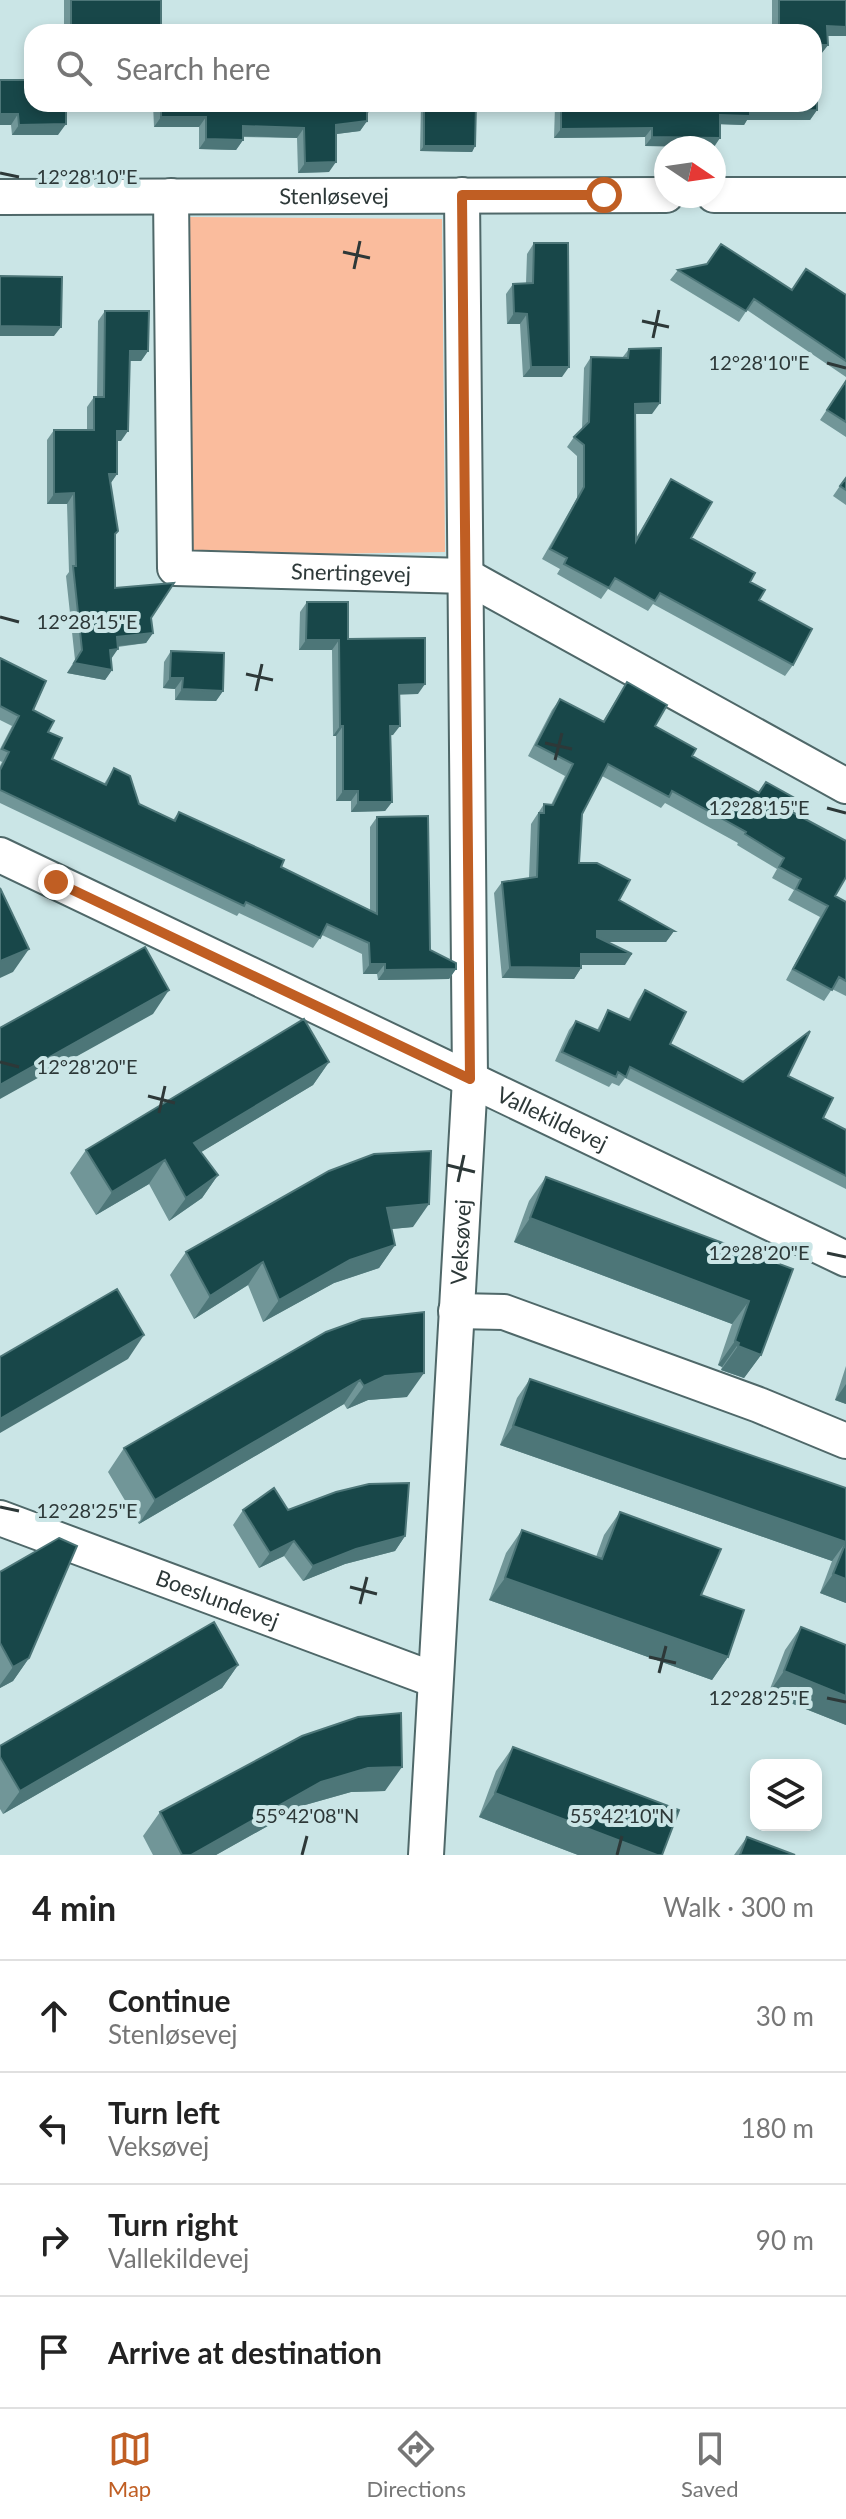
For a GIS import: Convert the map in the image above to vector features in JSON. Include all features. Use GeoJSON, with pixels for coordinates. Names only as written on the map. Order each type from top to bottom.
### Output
{"type":"FeatureCollection","features":[{"type":"Feature","properties":{"kind":"street","name":"Veksøvej"},"geometry":{"type":"LineString","coordinates":[[426,1855],[470,1079],[462,195]]}},
{"type":"Feature","properties":{"kind":"street","name":"Stenløsevej"},"geometry":{"type":"LineString","coordinates":[[0,197],[654,195]]}},
{"type":"Feature","properties":{"kind":"street","name":"Snertingevej"},"geometry":{"type":"LineString","coordinates":[[171,196],[175,568],[466,576],[846,786]]}},
{"type":"Feature","properties":{"kind":"street"},"geometry":{"type":"LineString","coordinates":[[726,196],[842,201]]}},
{"type":"Feature","properties":{"kind":"street","name":"Vallekildevej"},"geometry":{"type":"LineString","coordinates":[[0,855],[846,1259]]}},
{"type":"Feature","properties":{"kind":"street"},"geometry":{"type":"LineString","coordinates":[[456,1311],[504,1312],[759,1405],[846,1441]]}},
{"type":"Feature","properties":{"kind":"street","name":"Boeslundevej"},"geometry":{"type":"LineString","coordinates":[[0,1518],[435,1680]]}},
{"type":"Feature","properties":{"kind":"shaded area"},"geometry":{"type":"Polygon","coordinates":[[[186,217],[442,219],[445,552],[187,556],[186,217]]]}},
{"type":"Feature","properties":{"kind":"building"},"geometry":{"type":"Polygon","coordinates":[[[71,0],[161,0],[161,24],[71,24],[71,0]]]}},
{"type":"Feature","properties":{"kind":"building"},"geometry":{"type":"Polygon","coordinates":[[[779,0],[846,0],[846,27],[827,26],[828,45],[822,45],[822,24],[779,24],[779,0]]]}},
{"type":"Feature","properties":{"kind":"building"},"geometry":{"type":"Polygon","coordinates":[[[0,80],[24,80],[24,112],[66,112],[66,124],[19,125],[18,114],[0,114],[0,80]]]}},
{"type":"Feature","properties":{"kind":"building"},"geometry":{"type":"Polygon","coordinates":[[[161,112],[367,112],[367,121],[336,125],[336,162],[305,163],[304,128],[243,126],[243,140],[206,139],[206,117],[161,117],[161,112]]]}},
{"type":"Feature","properties":{"kind":"building"},"geometry":{"type":"Polygon","coordinates":[[[424,112],[476,112],[475,146],[424,146],[424,112]]]}},
{"type":"Feature","properties":{"kind":"building"},"geometry":{"type":"Polygon","coordinates":[[[561,112],[750,112],[750,116],[720,115],[720,136],[652,137],[652,128],[561,129],[561,112]]]}},
{"type":"Feature","properties":{"kind":"building"},"geometry":{"type":"Polygon","coordinates":[[[534,243],[568,243],[569,367],[531,367],[527,314],[514,313],[513,284],[533,283],[534,243]]]}},
{"type":"Feature","properties":{"kind":"building"},"geometry":{"type":"Polygon","coordinates":[[[721,244],[792,290],[806,269],[846,295],[846,361],[754,299],[746,311],[678,270],[707,264],[721,244]]]}},
{"type":"Feature","properties":{"kind":"building"},"geometry":{"type":"Polygon","coordinates":[[[0,276],[62,277],[61,327],[0,326],[0,276]]]}},
{"type":"Feature","properties":{"kind":"building"},"geometry":{"type":"Polygon","coordinates":[[[105,311],[149,311],[148,351],[130,351],[128,431],[117,431],[117,474],[109,474],[118,531],[115,534],[115,588],[174,583],[151,618],[153,633],[117,637],[118,649],[110,650],[112,670],[74,663],[82,650],[73,566],[76,566],[74,493],[54,494],[54,430],[94,430],[94,397],[104,397],[105,311]]]}},
{"type":"Feature","properties":{"kind":"building"},"geometry":{"type":"Polygon","coordinates":[[[661,348],[660,403],[635,404],[636,541],[671,479],[712,502],[691,538],[755,573],[750,582],[765,590],[759,600],[812,629],[793,665],[660,593],[655,601],[615,578],[609,588],[564,564],[567,558],[550,549],[584,487],[584,445],[574,437],[589,422],[591,357],[628,358],[629,349],[661,348]]]}},
{"type":"Feature","properties":{"kind":"building"},"geometry":{"type":"Polygon","coordinates":[[[846,381],[846,422],[827,410],[846,381]]]}},
{"type":"Feature","properties":{"kind":"building"},"geometry":{"type":"Polygon","coordinates":[[[307,602],[348,602],[348,639],[425,638],[425,684],[399,685],[400,726],[390,726],[392,802],[358,802],[358,791],[343,791],[339,640],[306,640],[307,602]]]}},
{"type":"Feature","properties":{"kind":"building"},"geometry":{"type":"Polygon","coordinates":[[[171,651],[224,653],[223,691],[182,689],[183,678],[170,678],[171,651]]]}},
{"type":"Feature","properties":{"kind":"building"},"geometry":{"type":"Polygon","coordinates":[[[0,658],[46,681],[33,710],[54,721],[48,732],[62,738],[52,759],[106,785],[114,768],[130,776],[139,804],[175,821],[179,812],[284,860],[281,867],[377,914],[377,817],[428,816],[430,950],[456,963],[456,969],[385,970],[385,964],[370,964],[369,943],[327,924],[320,938],[246,902],[244,906],[0,790],[0,770],[9,752],[2,749],[19,716],[0,706],[0,658]]]}},
{"type":"Feature","properties":{"kind":"building"},"geometry":{"type":"Polygon","coordinates":[[[627,682],[667,705],[655,726],[696,749],[692,756],[759,793],[766,782],[798,800],[792,812],[846,841],[846,877],[835,896],[846,902],[846,981],[839,977],[832,990],[793,969],[828,906],[796,889],[801,879],[779,867],[784,858],[746,832],[672,791],[669,797],[608,764],[582,814],[579,863],[597,863],[630,880],[619,900],[674,931],[597,931],[597,937],[632,954],[581,954],[581,968],[510,967],[502,882],[537,877],[539,813],[544,813],[544,804],[553,805],[573,764],[536,745],[560,699],[604,722],[627,682]]]}},
{"type":"Feature","properties":{"kind":"building"},"geometry":{"type":"Polygon","coordinates":[[[0,888],[29,949],[0,961],[0,888]]]}},
{"type":"Feature","properties":{"kind":"building"},"geometry":{"type":"Polygon","coordinates":[[[145,947],[169,990],[0,1085],[0,1028],[145,947]]]}},
{"type":"Feature","properties":{"kind":"building"},"geometry":{"type":"Polygon","coordinates":[[[645,990],[686,1012],[670,1044],[743,1082],[810,1031],[788,1076],[833,1098],[823,1118],[846,1130],[846,1176],[630,1067],[626,1077],[618,1072],[616,1077],[562,1052],[576,1021],[599,1031],[608,1010],[630,1020],[645,990]]]}},
{"type":"Feature","properties":{"kind":"building"},"geometry":{"type":"Polygon","coordinates":[[[304,1019],[329,1062],[194,1143],[218,1175],[186,1198],[165,1160],[112,1192],[86,1150],[304,1019]]]}},
{"type":"Feature","properties":{"kind":"building"},"geometry":{"type":"Polygon","coordinates":[[[431,1151],[429,1204],[387,1208],[395,1245],[350,1260],[279,1300],[263,1262],[210,1296],[186,1252],[329,1171],[374,1154],[431,1151]]]}},
{"type":"Feature","properties":{"kind":"building"},"geometry":{"type":"Polygon","coordinates":[[[546,1177],[793,1269],[761,1355],[738,1346],[739,1343],[735,1341],[749,1301],[530,1218],[546,1177]]]}},
{"type":"Feature","properties":{"kind":"building"},"geometry":{"type":"Polygon","coordinates":[[[117,1289],[144,1335],[0,1419],[0,1357],[117,1289]]]}},
{"type":"Feature","properties":{"kind":"building"},"geometry":{"type":"Polygon","coordinates":[[[424,1312],[424,1373],[385,1376],[364,1386],[360,1380],[155,1500],[124,1448],[326,1332],[362,1319],[424,1312]]]}},
{"type":"Feature","properties":{"kind":"building"},"geometry":{"type":"Polygon","coordinates":[[[530,1379],[846,1488],[846,1542],[513,1426],[530,1379]]]}},
{"type":"Feature","properties":{"kind":"building"},"geometry":{"type":"Polygon","coordinates":[[[409,1483],[405,1536],[356,1549],[313,1566],[294,1541],[270,1553],[243,1510],[274,1488],[288,1510],[336,1492],[369,1484],[409,1483]]]}},
{"type":"Feature","properties":{"kind":"building"},"geometry":{"type":"Polygon","coordinates":[[[620,1512],[721,1549],[701,1595],[744,1610],[728,1657],[505,1578],[522,1530],[602,1559],[620,1512]]]}},
{"type":"Feature","properties":{"kind":"building"},"geometry":{"type":"Polygon","coordinates":[[[59,1538],[77,1546],[29,1658],[13,1667],[0,1643],[0,1572],[59,1538]]]}},
{"type":"Feature","properties":{"kind":"building"},"geometry":{"type":"Polygon","coordinates":[[[846,1542],[846,1579],[833,1574],[846,1542]]]}},
{"type":"Feature","properties":{"kind":"building"},"geometry":{"type":"Polygon","coordinates":[[[214,1622],[238,1665],[20,1791],[0,1757],[0,1746],[214,1622]]]}},
{"type":"Feature","properties":{"kind":"building"},"geometry":{"type":"Polygon","coordinates":[[[801,1627],[846,1645],[846,1696],[784,1671],[801,1627]]]}},
{"type":"Feature","properties":{"kind":"building"},"geometry":{"type":"Polygon","coordinates":[[[401,1713],[402,1767],[368,1768],[321,1782],[191,1855],[182,1855],[160,1812],[302,1736],[358,1717],[401,1713]]]}},
{"type":"Feature","properties":{"kind":"building"},"geometry":{"type":"Polygon","coordinates":[[[513,1747],[679,1810],[662,1855],[495,1793],[513,1747]]]}},
{"type":"Feature","properties":{"kind":"building"},"geometry":{"type":"Polygon","coordinates":[[[747,1837],[795,1855],[740,1855],[747,1837]]]}},
{"type":"Feature","properties":{"kind":"route"},"geometry":{"type":"LineString","coordinates":[[56,882],[470,1079],[462,195],[604,195]]}}]}
